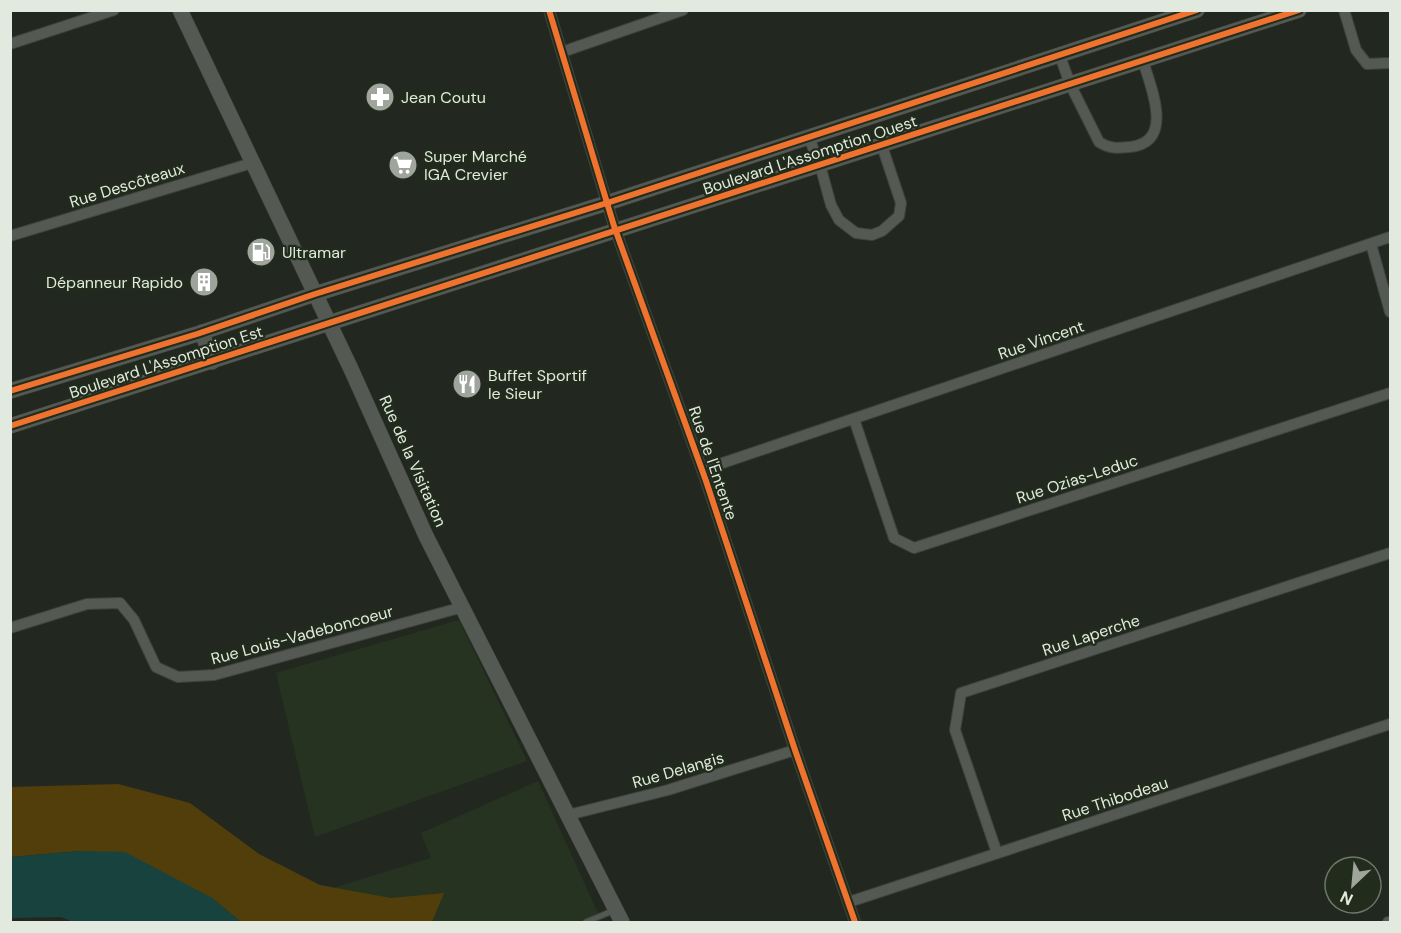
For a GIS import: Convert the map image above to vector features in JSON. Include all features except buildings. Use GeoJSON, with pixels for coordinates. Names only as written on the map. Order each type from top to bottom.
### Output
{"type":"FeatureCollection","features":[{"type":"Feature","properties":{"kind":"street"},"geometry":{"type":"LineString","coordinates":[[10,44],[114,10]]}},
{"type":"Feature","properties":{"kind":"street","name":"Rue de la Visitation"},"geometry":{"type":"LineString","coordinates":[[180,10],[315,294],[426,536],[618,916]]}},
{"type":"Feature","properties":{"kind":"street","name":"Rue de l'Entente"},"geometry":{"type":"LineString","coordinates":[[549,10],[616,232],[702,470],[855,922]]}},
{"type":"Feature","properties":{"kind":"street"},"geometry":{"type":"LineString","coordinates":[[562,52],[683,10]]}},
{"type":"Feature","properties":{"kind":"street","name":"Boulevard L'Assomption Ouest"},"geometry":{"type":"LineString","coordinates":[[315,294],[809,138],[1197,10]]}},
{"type":"Feature","properties":{"kind":"street"},"geometry":{"type":"LineString","coordinates":[[1344,10],[1356,50],[1367,64],[1390,63]]}},
{"type":"Feature","properties":{"kind":"street","name":"Boulevard L'Assomption Ouest"},"geometry":{"type":"LineString","coordinates":[[329,324],[1290,12]]}},
{"type":"Feature","properties":{"kind":"street"},"geometry":{"type":"LineString","coordinates":[[1060,56],[1070,84],[1099,142],[1107,147],[1117,148],[1138,146],[1154,134],[1157,126],[1154,100],[1143,61]]}},
{"type":"Feature","properties":{"kind":"street","name":"Boulevard L'Assomption Ouest"},"geometry":{"type":"LineString","coordinates":[[809,138],[820,165],[831,205],[839,220],[856,233],[872,235],[882,231],[899,216],[901,203],[882,146]]}},
{"type":"Feature","properties":{"kind":"street","name":"Rue Descôteaux"},"geometry":{"type":"LineString","coordinates":[[10,236],[252,163]]}},
{"type":"Feature","properties":{"kind":"street","name":"Rue Vincent"},"geometry":{"type":"LineString","coordinates":[[702,470],[1390,237]]}},
{"type":"Feature","properties":{"kind":"street"},"geometry":{"type":"LineString","coordinates":[[1371,244],[1390,312]]}},
{"type":"Feature","properties":{"kind":"street","name":"Boulevard L'Assomption Est"},"geometry":{"type":"LineString","coordinates":[[10,391],[202,332],[315,294]]}},
{"type":"Feature","properties":{"kind":"street","name":"Boulevard L'Assomption Est"},"geometry":{"type":"LineString","coordinates":[[10,426],[329,324]]}},
{"type":"Feature","properties":{"kind":"street"},"geometry":{"type":"LineString","coordinates":[[202,332],[212,362]]}},
{"type":"Feature","properties":{"kind":"street","name":"Rue Ozias-Leduc"},"geometry":{"type":"LineString","coordinates":[[854,419],[894,538],[914,548],[1390,393]]}},
{"type":"Feature","properties":{"kind":"street","name":"Rue Laperche"},"geometry":{"type":"LineString","coordinates":[[997,853],[955,730],[961,693],[1390,553]]}},
{"type":"Feature","properties":{"kind":"street","name":"Rue Louis-Vadeboncoeur"},"geometry":{"type":"LineString","coordinates":[[10,628],[87,604],[120,603],[134,620],[156,667],[178,677],[214,675],[463,607]]}},
{"type":"Feature","properties":{"kind":"street","name":"Rue Thibodeau"},"geometry":{"type":"LineString","coordinates":[[849,902],[1390,724]]}},
{"type":"Feature","properties":{"kind":"street","name":"Rue Delangis"},"geometry":{"type":"LineString","coordinates":[[568,815],[668,790],[795,750]]}},
{"type":"Feature","properties":{"kind":"lane"},"geometry":{"type":"LineString","coordinates":[[586,922],[618,916]]}},
{"type":"Feature","properties":{"kind":"shaded area"},"geometry":{"type":"Polygon","coordinates":[[[459,620],[527,761],[315,837],[276,673],[459,620]]]}},
{"type":"Feature","properties":{"kind":"shaded area"},"geometry":{"type":"Polygon","coordinates":[[[538,781],[602,922],[320,922],[307,896],[431,858],[421,833],[538,781]]]}},
{"type":"Feature","properties":{"kind":"shaded area"},"geometry":{"type":"Polygon","coordinates":[[[118,784],[190,803],[259,854],[320,885],[391,898],[444,893],[432,922],[241,922],[212,898],[80,851],[11,857],[10,787],[118,784]]]}},
{"type":"Feature","properties":{"kind":"water"},"geometry":{"type":"Polygon","coordinates":[[[80,851],[125,852],[212,898],[241,922],[73,922],[61,917],[11,918],[11,857],[80,851]]]}},
{"type":"Feature","properties":{"kind":"cycle path"},"geometry":{"type":"LineString","coordinates":[[549,10],[614,226],[706,481],[855,922]]}},
{"type":"Feature","properties":{"kind":"cycle path"},"geometry":{"type":"LineString","coordinates":[[10,391],[197,334],[315,294],[607,203],[1197,10]]}},
{"type":"Feature","properties":{"kind":"cycle path"},"geometry":{"type":"LineString","coordinates":[[10,426],[1299,10]]}},
{"type":"Feature","properties":{"kind":"place","name":"Jean Coutu"},"geometry":{"type":"Point","coordinates":[380,97]}},
{"type":"Feature","properties":{"kind":"place","name":"Super Marché IGA Crevier"},"geometry":{"type":"Point","coordinates":[403,165]}},
{"type":"Feature","properties":{"kind":"place","name":"Ultramar"},"geometry":{"type":"Point","coordinates":[261,252]}},
{"type":"Feature","properties":{"kind":"place","name":"Dépanneur Rapido"},"geometry":{"type":"Point","coordinates":[204,282]}},
{"type":"Feature","properties":{"kind":"place","name":"Buffet Sportif le Sieur"},"geometry":{"type":"Point","coordinates":[467,384]}}]}
